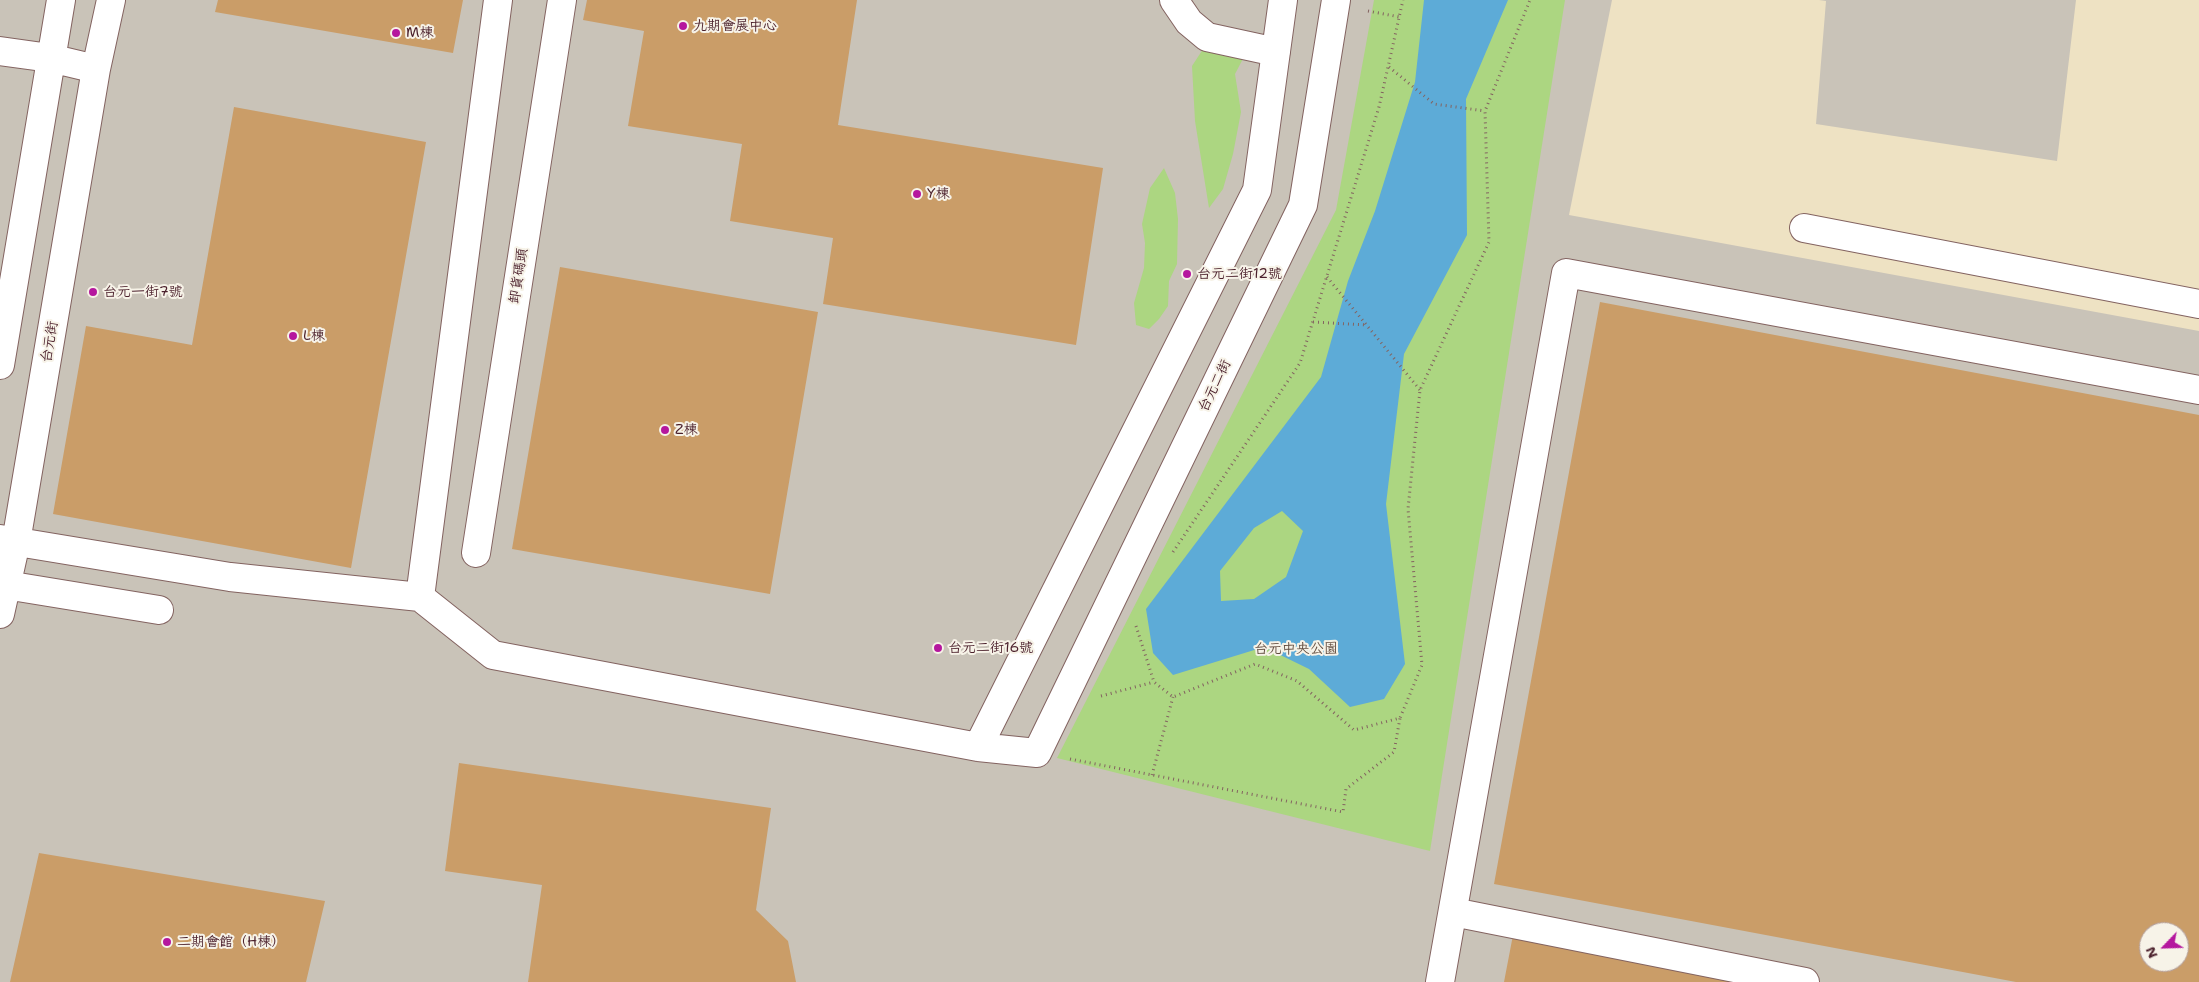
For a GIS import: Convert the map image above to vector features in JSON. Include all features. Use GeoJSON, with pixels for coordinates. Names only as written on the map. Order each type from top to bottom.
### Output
{"type":"FeatureCollection","features":[{"type":"Feature","properties":{"kind":"lane"},"geometry":{"type":"LineString","coordinates":[[0,365],[61,0]]}},
{"type":"Feature","properties":{"kind":"lane","name":"台元街"},"geometry":{"type":"LineString","coordinates":[[0,614],[8,541],[96,69],[111,0]]}},
{"type":"Feature","properties":{"kind":"lane"},"geometry":{"type":"LineString","coordinates":[[420,597],[498,0]]}},
{"type":"Feature","properties":{"kind":"lane","name":"卸貨碼頭"},"geometry":{"type":"LineString","coordinates":[[476,553],[562,0]]}},
{"type":"Feature","properties":{"kind":"lane"},"geometry":{"type":"LineString","coordinates":[[1174,0],[1189,22],[1207,37],[1276,52]]}},
{"type":"Feature","properties":{"kind":"lane"},"geometry":{"type":"LineString","coordinates":[[978,746],[1257,190],[1283,0]]}},
{"type":"Feature","properties":{"kind":"lane","name":"台元二街"},"geometry":{"type":"LineString","coordinates":[[1037,753],[1302,205],[1336,0]]}},
{"type":"Feature","properties":{"kind":"lane"},"geometry":{"type":"LineString","coordinates":[[1,53],[50,58],[96,69]]}},
{"type":"Feature","properties":{"kind":"lane"},"geometry":{"type":"LineString","coordinates":[[1804,228],[2199,304]]}},
{"type":"Feature","properties":{"kind":"lane"},"geometry":{"type":"LineString","coordinates":[[1440,982],[1566,273],[2199,390]]}},
{"type":"Feature","properties":{"kind":"lane"},"geometry":{"type":"LineString","coordinates":[[8,541],[230,577],[420,597],[493,655],[978,746],[1037,753]]}},
{"type":"Feature","properties":{"kind":"lane"},"geometry":{"type":"LineString","coordinates":[[3,584],[158,610]]}},
{"type":"Feature","properties":{"kind":"lane"},"geometry":{"type":"LineString","coordinates":[[1453,912],[1805,982]]}},
{"type":"Feature","properties":{"kind":"path"},"geometry":{"type":"LineString","coordinates":[[1172,554],[1300,363],[1379,108],[1403,0]]}},
{"type":"Feature","properties":{"kind":"path"},"geometry":{"type":"LineString","coordinates":[[1037,753],[1344,812],[1346,789],[1394,752],[1400,718],[1422,665],[1408,509],[1420,390],[1488,242],[1485,111],[1530,0]]}},
{"type":"Feature","properties":{"kind":"path"},"geometry":{"type":"LineString","coordinates":[[1389,67],[1434,104],[1485,111]]}},
{"type":"Feature","properties":{"kind":"path"},"geometry":{"type":"LineString","coordinates":[[1327,276],[1420,390]]}},
{"type":"Feature","properties":{"kind":"path"},"geometry":{"type":"LineString","coordinates":[[1313,322],[1367,325]]}},
{"type":"Feature","properties":{"kind":"path"},"geometry":{"type":"LineString","coordinates":[[1135,622],[1154,682],[1173,697]]}},
{"type":"Feature","properties":{"kind":"path"},"geometry":{"type":"LineString","coordinates":[[1173,697],[1255,664],[1297,682],[1354,730],[1400,718]]}},
{"type":"Feature","properties":{"kind":"path"},"geometry":{"type":"LineString","coordinates":[[1060,708],[1154,682]]}},
{"type":"Feature","properties":{"kind":"path"},"geometry":{"type":"LineString","coordinates":[[1152,775],[1173,697]]}},
{"type":"Feature","properties":{"kind":"shaded area"},"geometry":{"type":"Polygon","coordinates":[[[0,0],[1612,0],[1569,215],[2199,331],[2199,982],[0,982],[0,0]]]}},
{"type":"Feature","properties":{"kind":"shaded area"},"geometry":{"type":"Polygon","coordinates":[[[1819,0],[2076,0],[2057,161],[1816,124],[1826,1],[1819,0]]]}},
{"type":"Feature","properties":{"kind":"green space","name":"台元中央公園"},"geometry":{"type":"Polygon","coordinates":[[[1374,0],[1565,0],[1430,851],[1057,758],[1336,210],[1374,0]]]}},
{"type":"Feature","properties":{"kind":"green space"},"geometry":{"type":"Polygon","coordinates":[[[1207,43],[1246,53],[1235,74],[1241,112],[1233,154],[1223,189],[1209,208],[1195,121],[1192,66],[1207,43]]]}},
{"type":"Feature","properties":{"kind":"green space"},"geometry":{"type":"Polygon","coordinates":[[[1164,168],[1175,193],[1178,219],[1177,264],[1169,281],[1168,306],[1149,329],[1136,325],[1134,303],[1144,268],[1145,243],[1142,224],[1150,188],[1164,168]]]}},
{"type":"Feature","properties":{"kind":"water"},"geometry":{"type":"Polygon","coordinates":[[[1424,0],[1508,0],[1466,99],[1467,235],[1404,354],[1386,504],[1405,664],[1384,699],[1350,707],[1309,669],[1264,647],[1173,675],[1153,653],[1146,609],[1321,377],[1348,281],[1375,211],[1415,82],[1424,0]],[[1282,511],[1254,528],[1220,571],[1221,601],[1254,599],[1286,577],[1303,531],[1282,511]]]}},
{"type":"Feature","properties":{"kind":"building","name":"M棟"},"geometry":{"type":"Polygon","coordinates":[[[218,0],[463,0],[453,53],[215,12],[218,0]]]}},
{"type":"Feature","properties":{"kind":"building","name":"Y棟"},"geometry":{"type":"Polygon","coordinates":[[[587,0],[857,0],[838,125],[1103,168],[1076,345],[823,304],[833,238],[730,221],[742,144],[628,126],[644,31],[583,20],[587,0]]]}},
{"type":"Feature","properties":{"kind":"building","name":"L棟"},"geometry":{"type":"Polygon","coordinates":[[[234,107],[426,142],[351,568],[53,514],[86,326],[192,345],[234,107]]]}},
{"type":"Feature","properties":{"kind":"building","name":"Z棟"},"geometry":{"type":"Polygon","coordinates":[[[560,267],[818,312],[770,594],[512,549],[560,267]]]}},
{"type":"Feature","properties":{"kind":"building"},"geometry":{"type":"Polygon","coordinates":[[[1600,302],[2199,415],[2199,982],[2016,982],[1494,884],[1600,302]]]}},
{"type":"Feature","properties":{"kind":"building"},"geometry":{"type":"Polygon","coordinates":[[[459,763],[771,808],[756,910],[788,941],[796,982],[528,982],[542,885],[445,871],[459,763]]]}},
{"type":"Feature","properties":{"kind":"building","name":"二期會館（H棟）"},"geometry":{"type":"Polygon","coordinates":[[[39,853],[325,901],[306,982],[10,982],[39,853]]]}},
{"type":"Feature","properties":{"kind":"building"},"geometry":{"type":"Polygon","coordinates":[[[1513,935],[1737,982],[1504,982],[1513,935]]]}},
{"type":"Feature","properties":{"kind":"place","name":"九期會展中心"},"geometry":{"type":"Point","coordinates":[683,26]}},
{"type":"Feature","properties":{"kind":"place","name":"M棟"},"geometry":{"type":"Point","coordinates":[396,33]}},
{"type":"Feature","properties":{"kind":"place","name":"Y棟"},"geometry":{"type":"Point","coordinates":[917,194]}},
{"type":"Feature","properties":{"kind":"place","name":"台元二街12號"},"geometry":{"type":"Point","coordinates":[1187,274]}},
{"type":"Feature","properties":{"kind":"place","name":"台元一街7號"},"geometry":{"type":"Point","coordinates":[93,292]}},
{"type":"Feature","properties":{"kind":"place","name":"L棟"},"geometry":{"type":"Point","coordinates":[293,336]}},
{"type":"Feature","properties":{"kind":"place","name":"Z棟"},"geometry":{"type":"Point","coordinates":[665,430]}},
{"type":"Feature","properties":{"kind":"place","name":"台元二街16號"},"geometry":{"type":"Point","coordinates":[938,648]}},
{"type":"Feature","properties":{"kind":"place","name":"二期會館（H棟）"},"geometry":{"type":"Point","coordinates":[167,942]}}]}
